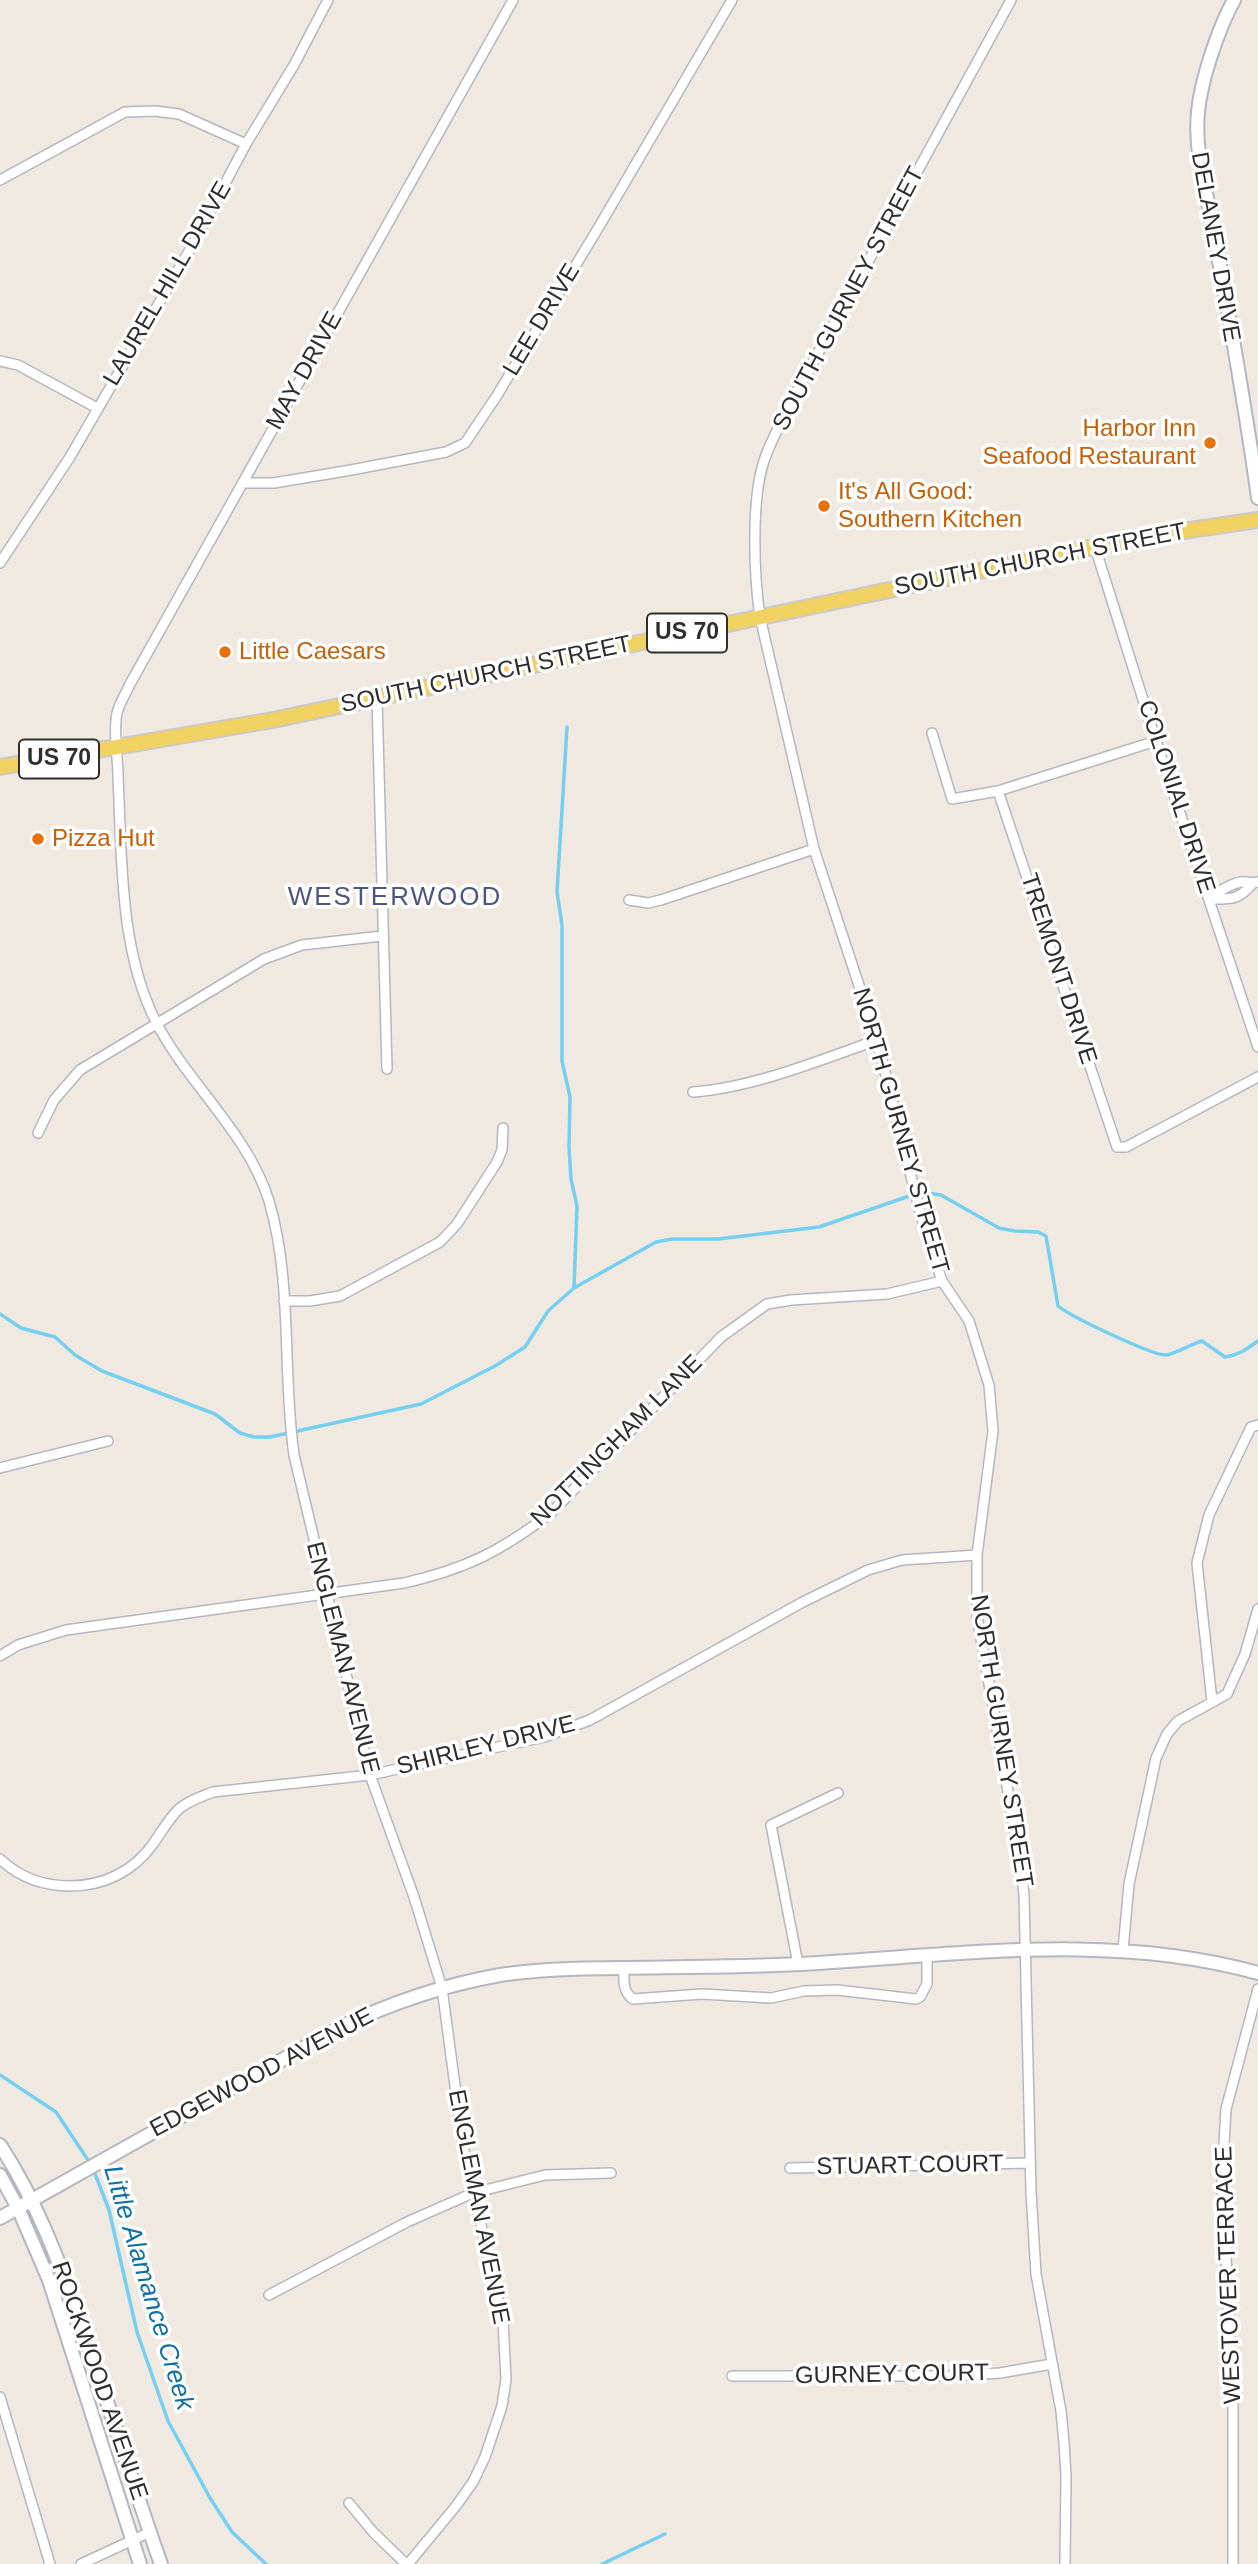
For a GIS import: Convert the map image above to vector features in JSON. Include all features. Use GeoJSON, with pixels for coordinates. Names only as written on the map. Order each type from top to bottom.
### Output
{"type":"FeatureCollection","features":[{"type":"Feature","properties":{"kind":"main road","name":"SOUTH CHURCH STREET"},"geometry":{"type":"LineString","coordinates":[[0,767],[117,749],[273,720],[1095,547],[1169,532],[1258,520]]}},
{"type":"Feature","properties":{"kind":"street","name":"LAUREL HILL DRIVE"},"geometry":{"type":"LineString","coordinates":[[0,563],[70,457],[188,253],[328,0]]}},
{"type":"Feature","properties":{"kind":"street","name":"MAY DRIVE"},"geometry":{"type":"LineString","coordinates":[[117,749],[117,713],[122,701],[513,0]]}},
{"type":"Feature","properties":{"kind":"street","name":"LEE DRIVE"},"geometry":{"type":"LineString","coordinates":[[243,483],[274,483],[351,470],[446,452],[465,443],[496,397],[733,0]]}},
{"type":"Feature","properties":{"kind":"street","name":"SOUTH GURNEY STREET"},"geometry":{"type":"LineString","coordinates":[[760,617],[756,591],[757,491],[764,458],[794,397],[1011,0]]}},
{"type":"Feature","properties":{"kind":"street","name":"DELANEY DRIVE"},"geometry":{"type":"LineString","coordinates":[[1234,0],[1219,34],[1198,109],[1197,155],[1213,230],[1258,498]]}},
{"type":"Feature","properties":{"kind":"street"},"geometry":{"type":"LineString","coordinates":[[0,180],[125,113],[155,111],[179,114],[246,144]]}},
{"type":"Feature","properties":{"kind":"street"},"geometry":{"type":"LineString","coordinates":[[0,361],[18,365],[97,408]]}},
{"type":"Feature","properties":{"kind":"street","name":"COLONIAL DRIVE"},"geometry":{"type":"LineString","coordinates":[[1095,547],[1156,741],[1258,1047]]}},
{"type":"Feature","properties":{"kind":"street","name":"NORTH GURNEY STREET"},"geometry":{"type":"LineString","coordinates":[[760,617],[814,849],[877,1040],[921,1216],[942,1282],[969,1321],[989,1385],[992,1452],[977,1555],[977,1616],[1021,1864],[1027,1951],[1030,2163],[1036,2274],[1065,2443],[1065,2564]]}},
{"type":"Feature","properties":{"kind":"street"},"geometry":{"type":"LineString","coordinates":[[377,698],[387,1069]]}},
{"type":"Feature","properties":{"kind":"street"},"geometry":{"type":"LineString","coordinates":[[932,733],[952,799],[998,791],[1156,741]]}},
{"type":"Feature","properties":{"kind":"street","name":"ENGLEMAN AVENUE"},"geometry":{"type":"LineString","coordinates":[[117,749],[129,932],[140,983],[156,1022],[192,1078],[240,1143],[268,1198],[276,1231],[284,1301],[288,1415],[292,1441],[370,1775],[414,1897],[442,1989],[457,2108],[472,2193],[503,2321],[506,2379],[502,2406],[485,2457],[472,2482],[407,2564]]}},
{"type":"Feature","properties":{"kind":"street","name":"TREMONT DRIVE"},"geometry":{"type":"LineString","coordinates":[[998,791],[1117,1147],[1126,1147],[1258,1077]]}},
{"type":"Feature","properties":{"kind":"street"},"geometry":{"type":"LineString","coordinates":[[629,900],[648,903],[661,900],[814,849]]}},
{"type":"Feature","properties":{"kind":"street"},"geometry":{"type":"LineString","coordinates":[[1209,898],[1226,887],[1242,882],[1255,883]]}},
{"type":"Feature","properties":{"kind":"street"},"geometry":{"type":"LineString","coordinates":[[38,1133],[54,1100],[80,1070],[264,959],[302,945],[382,936]]}},
{"type":"Feature","properties":{"kind":"street"},"geometry":{"type":"LineString","coordinates":[[693,1092],[720,1090],[829,1058],[877,1040]]}},
{"type":"Feature","properties":{"kind":"street"},"geometry":{"type":"LineString","coordinates":[[284,1301],[310,1301],[340,1296],[440,1242],[457,1224],[497,1162],[502,1150],[503,1128]]}},
{"type":"Feature","properties":{"kind":"street","name":"NOTTINGHAM LANE"},"geometry":{"type":"LineString","coordinates":[[0,1656],[19,1645],[66,1630],[404,1583],[451,1572],[485,1558],[551,1513],[721,1337],[767,1304],[887,1294],[942,1282]]}},
{"type":"Feature","properties":{"kind":"street"},"geometry":{"type":"LineString","coordinates":[[1212,1701],[1197,1563],[1209,1516],[1227,1474],[1251,1427],[1258,1425]]}},
{"type":"Feature","properties":{"kind":"street"},"geometry":{"type":"LineString","coordinates":[[0,1468],[108,1441]]}},
{"type":"Feature","properties":{"kind":"street","name":"SHIRLEY DRIVE"},"geometry":{"type":"LineString","coordinates":[[0,1860],[37,1882],[54,1886],[88,1886],[109,1880],[136,1863],[148,1851],[177,1811],[189,1801],[213,1792],[370,1775],[544,1737],[590,1720],[804,1602],[868,1570],[902,1560],[977,1555]]}},
{"type":"Feature","properties":{"kind":"street"},"geometry":{"type":"LineString","coordinates":[[1123,1950],[1129,1884],[1156,1758],[1167,1734],[1178,1721],[1227,1695],[1233,1685],[1258,1609]]}},
{"type":"Feature","properties":{"kind":"street"},"geometry":{"type":"LineString","coordinates":[[798,1964],[771,1825],[838,1793]]}},
{"type":"Feature","properties":{"kind":"street","name":"EDGEWOOD AVENUE"},"geometry":{"type":"LineString","coordinates":[[0,2218],[339,2028],[397,2003],[506,1974],[573,1969],[798,1964],[1027,1951],[1123,1950],[1208,1960],[1258,1973]]}},
{"type":"Feature","properties":{"kind":"street"},"geometry":{"type":"LineString","coordinates":[[624,1968],[624,1988],[627,1995],[633,1999],[702,1994],[771,1998],[804,1991],[837,1990],[916,1999],[927,1984],[927,1956]]}},
{"type":"Feature","properties":{"kind":"street","name":"WESTOVER TERRACE"},"geometry":{"type":"LineString","coordinates":[[1233,2564],[1233,2392],[1222,2178],[1226,2109],[1258,1989]]}},
{"type":"Feature","properties":{"kind":"street","name":"ROCKWOOD AVENUE"},"geometry":{"type":"LineString","coordinates":[[0,2146],[33,2199],[56,2254],[106,2395],[161,2564]]}},
{"type":"Feature","properties":{"kind":"street","name":"STUART COURT"},"geometry":{"type":"LineString","coordinates":[[790,2168],[1030,2163]]}},
{"type":"Feature","properties":{"kind":"street"},"geometry":{"type":"LineString","coordinates":[[269,2295],[407,2222],[472,2193],[545,2175],[611,2173]]}},
{"type":"Feature","properties":{"kind":"street","name":"ROCKWOOD AVENUE"},"geometry":{"type":"LineString","coordinates":[[0,2175],[18,2208],[49,2280],[140,2564]]}},
{"type":"Feature","properties":{"kind":"street","name":"GURNEY COURT"},"geometry":{"type":"LineString","coordinates":[[732,2376],[950,2376],[1000,2373],[1052,2364]]}},
{"type":"Feature","properties":{"kind":"street"},"geometry":{"type":"LineString","coordinates":[[0,2397],[50,2564]]}},
{"type":"Feature","properties":{"kind":"street"},"geometry":{"type":"LineString","coordinates":[[349,2503],[373,2532],[407,2564]]}},
{"type":"Feature","properties":{"kind":"street"},"geometry":{"type":"LineString","coordinates":[[81,2564],[149,2532]]}},
{"type":"Feature","properties":{"kind":"waterway"},"geometry":{"type":"LineString","coordinates":[[567,727],[557,892],[562,925],[562,1061],[570,1097],[571,1179],[577,1206],[574,1288]]}},
{"type":"Feature","properties":{"kind":"waterway"},"geometry":{"type":"LineString","coordinates":[[0,1314],[21,1328],[55,1337],[75,1355],[102,1371],[215,1414],[240,1433],[254,1437],[270,1437],[421,1404],[495,1366],[525,1347],[548,1311],[574,1288],[656,1242],[672,1239],[718,1239],[819,1227],[921,1192],[941,1195],[999,1228],[1038,1232],[1046,1236],[1058,1306],[1130,1343],[1166,1355],[1202,1341],[1225,1357],[1239,1353],[1258,1341]]}},
{"type":"Feature","properties":{"kind":"waterway","name":"Little Alamance Creek"},"geometry":{"type":"LineString","coordinates":[[0,2075],[56,2112],[92,2166],[109,2210],[137,2332],[168,2421],[232,2532],[266,2564]]}},
{"type":"Feature","properties":{"kind":"waterway"},"geometry":{"type":"LineString","coordinates":[[602,2564],[665,2534]]}},
{"type":"Feature","properties":{"kind":"place","name":"Harbor Inn Seafood Restaurant"},"geometry":{"type":"Point","coordinates":[1210,443]}},
{"type":"Feature","properties":{"kind":"place","name":"It's All Good: Southern Kitchen"},"geometry":{"type":"Point","coordinates":[824,506]}},
{"type":"Feature","properties":{"kind":"place","name":"Little Caesars"},"geometry":{"type":"Point","coordinates":[225,652]}},
{"type":"Feature","properties":{"kind":"place","name":"Pizza Hut"},"geometry":{"type":"Point","coordinates":[38,839]}},
{"type":"Feature","properties":{"kind":"district","name":"WESTERWOOD"},"geometry":{"type":"Point","coordinates":[395,898]}}]}
